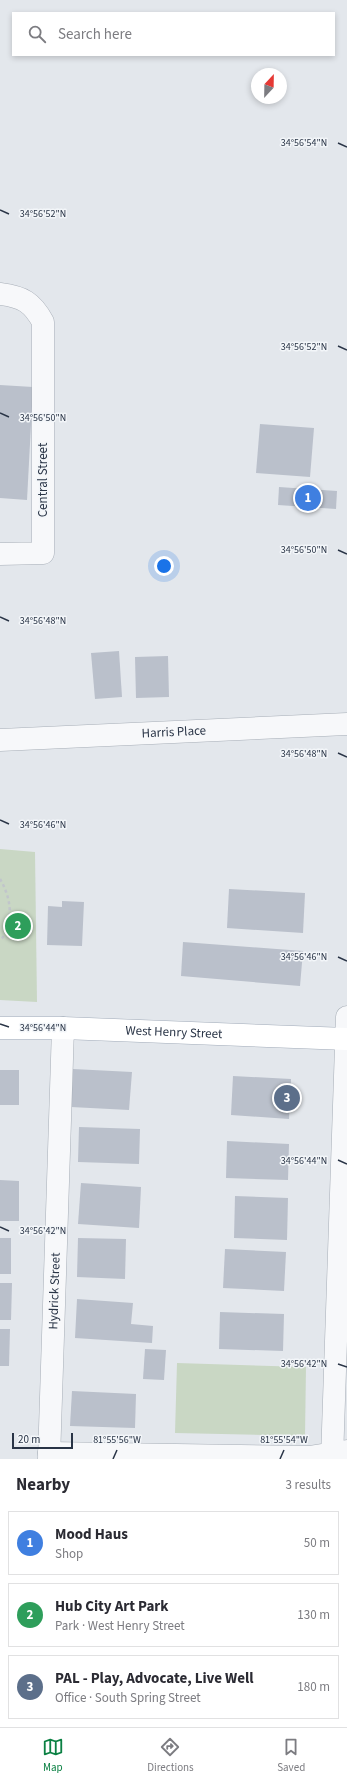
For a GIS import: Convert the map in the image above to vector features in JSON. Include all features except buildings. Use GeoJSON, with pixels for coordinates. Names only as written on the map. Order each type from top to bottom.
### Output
{"type":"FeatureCollection","features":[{"type":"Feature","properties":{"kind":"main road","name":"West Henry Street"},"geometry":{"type":"LineString","coordinates":[[0,1028],[62,1028],[346,1039]]}},
{"type":"Feature","properties":{"kind":"street","name":"Central Street"},"geometry":{"type":"LineString","coordinates":[[0,294],[16,296],[29,303],[43,322],[43,553],[0,554]]}},
{"type":"Feature","properties":{"kind":"street","name":"Harris Place"},"geometry":{"type":"LineString","coordinates":[[0,740],[347,724]]}},
{"type":"Feature","properties":{"kind":"street"},"geometry":{"type":"LineString","coordinates":[[49,1456],[309,1457],[337,1454],[347,1017]]}},
{"type":"Feature","properties":{"kind":"street","name":"Hydrick Street"},"geometry":{"type":"LineString","coordinates":[[49,1456],[62,1028]]}},
{"type":"Feature","properties":{"kind":"path"},"geometry":{"type":"LineString","coordinates":[[0,879],[9,900],[10,919],[6,933],[0,940]]}},
{"type":"Feature","properties":{"kind":"green space"},"geometry":{"type":"Polygon","coordinates":[[[0,849],[35,852],[37,1002],[0,1000],[0,849]]]}},
{"type":"Feature","properties":{"kind":"green space"},"geometry":{"type":"Polygon","coordinates":[[[177,1363],[306,1367],[305,1436],[175,1433],[177,1363]]]}},
{"type":"Feature","properties":{"kind":"place","name":"Mood Haus"},"geometry":{"type":"Point","coordinates":[308,498]}},
{"type":"Feature","properties":{"kind":"place","name":"Hub City Art Park"},"geometry":{"type":"Point","coordinates":[18,926]}},
{"type":"Feature","properties":{"kind":"place","name":"PAL - Play, Advocate, Live Well"},"geometry":{"type":"Point","coordinates":[287,1098]}}]}
